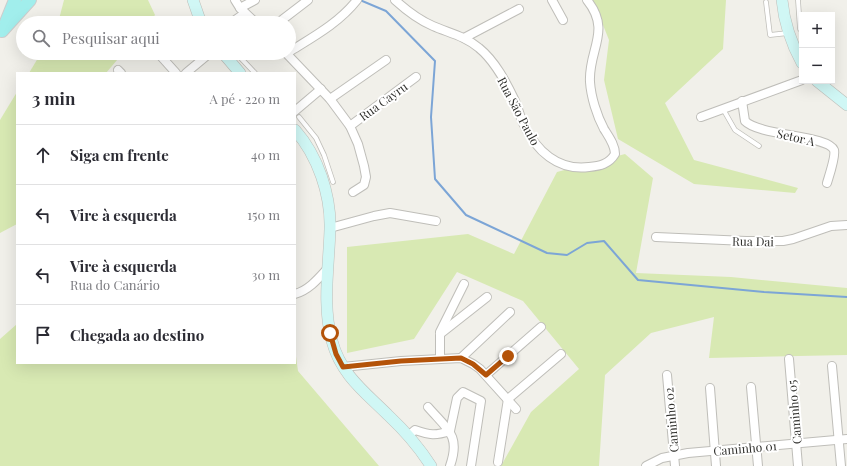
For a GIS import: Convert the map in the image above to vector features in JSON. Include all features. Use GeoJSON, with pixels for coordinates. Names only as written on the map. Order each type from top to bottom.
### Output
{"type":"FeatureCollection","features":[{"type":"Feature","properties":{"kind":"main road"},"geometry":{"type":"LineString","coordinates":[[1,34],[15,0]]}},
{"type":"Feature","properties":{"kind":"main road"},"geometry":{"type":"LineString","coordinates":[[16,16],[30,0]]}},
{"type":"Feature","properties":{"kind":"main road"},"geometry":{"type":"LineString","coordinates":[[192,0],[198,16]]}},
{"type":"Feature","properties":{"kind":"main road"},"geometry":{"type":"LineString","coordinates":[[782,0],[788,33],[799,57]]}},
{"type":"Feature","properties":{"kind":"main road"},"geometry":{"type":"LineString","coordinates":[[1,34],[16,16]]}},
{"type":"Feature","properties":{"kind":"main road"},"geometry":{"type":"LineString","coordinates":[[229,60],[239,72]]}},
{"type":"Feature","properties":{"kind":"main road"},"geometry":{"type":"LineString","coordinates":[[821,84],[847,105]]}},
{"type":"Feature","properties":{"kind":"main road"},"geometry":{"type":"LineString","coordinates":[[296,132],[309,151],[320,173],[329,211],[330,228],[326,300],[328,324],[332,341],[343,367],[350,378],[414,441],[431,466]]}},
{"type":"Feature","properties":{"kind":"street"},"geometry":{"type":"LineString","coordinates":[[235,0],[248,16]]}},
{"type":"Feature","properties":{"kind":"street"},"geometry":{"type":"LineString","coordinates":[[237,16],[254,0]]}},
{"type":"Feature","properties":{"kind":"street"},"geometry":{"type":"LineString","coordinates":[[287,16],[308,0]]}},
{"type":"Feature","properties":{"kind":"street","name":"Rua São Paulo"},"geometry":{"type":"LineString","coordinates":[[395,0],[425,22],[464,38],[479,48],[493,63],[505,82],[515,102],[523,124],[541,150],[553,160],[569,167],[587,167],[608,163],[615,154],[615,149],[604,129],[596,109],[590,84],[592,63],[599,36],[599,23],[595,12],[587,0]]}},
{"type":"Feature","properties":{"kind":"street"},"geometry":{"type":"LineString","coordinates":[[552,0],[562,20]]}},
{"type":"Feature","properties":{"kind":"street"},"geometry":{"type":"LineString","coordinates":[[296,47],[333,23],[347,12],[356,1]]}},
{"type":"Feature","properties":{"kind":"street"},"geometry":{"type":"LineString","coordinates":[[464,38],[519,8]]}},
{"type":"Feature","properties":{"kind":"street"},"geometry":{"type":"LineString","coordinates":[[164,60],[175,72]]}},
{"type":"Feature","properties":{"kind":"street"},"geometry":{"type":"LineString","coordinates":[[187,72],[202,60]]}},
{"type":"Feature","properties":{"kind":"street"},"geometry":{"type":"LineString","coordinates":[[294,60],[330,99],[350,126],[358,144],[366,177],[364,185],[352,192]]}},
{"type":"Feature","properties":{"kind":"street"},"geometry":{"type":"LineString","coordinates":[[330,99],[386,60]]}},
{"type":"Feature","properties":{"kind":"street","name":"Rua Cayru"},"geometry":{"type":"LineString","coordinates":[[350,126],[416,77]]}},
{"type":"Feature","properties":{"kind":"street"},"geometry":{"type":"LineString","coordinates":[[701,117],[799,81]]}},
{"type":"Feature","properties":{"kind":"street"},"geometry":{"type":"LineString","coordinates":[[296,113],[321,89]]}},
{"type":"Feature","properties":{"kind":"street","name":"Setor A"},"geometry":{"type":"LineString","coordinates":[[742,101],[745,121],[752,126],[795,135],[824,143],[832,147],[834,149],[834,156],[827,182]]}},
{"type":"Feature","properties":{"kind":"street"},"geometry":{"type":"LineString","coordinates":[[330,228],[390,213],[436,221]]}},
{"type":"Feature","properties":{"kind":"street","name":"Rua Dai"},"geometry":{"type":"LineString","coordinates":[[656,237],[783,241],[793,240],[831,226],[847,225]]}},
{"type":"Feature","properties":{"kind":"street"},"geometry":{"type":"LineString","coordinates":[[296,294],[301,293],[312,285],[328,268]]}},
{"type":"Feature","properties":{"kind":"street"},"geometry":{"type":"LineString","coordinates":[[440,358],[440,334],[464,284]]}},
{"type":"Feature","properties":{"kind":"street"},"geometry":{"type":"LineString","coordinates":[[440,334],[487,296]]}},
{"type":"Feature","properties":{"kind":"street"},"geometry":{"type":"LineString","coordinates":[[461,358],[510,312]]}},
{"type":"Feature","properties":{"kind":"street"},"geometry":{"type":"LineString","coordinates":[[486,375],[541,327]]}},
{"type":"Feature","properties":{"kind":"street"},"geometry":{"type":"LineString","coordinates":[[498,462],[508,399],[561,354]]}},
{"type":"Feature","properties":{"kind":"street"},"geometry":{"type":"LineString","coordinates":[[343,367],[440,358],[461,358],[473,364],[486,375],[516,409]]}},
{"type":"Feature","properties":{"kind":"street","name":"Caminho 05"},"geometry":{"type":"LineString","coordinates":[[789,359],[798,466]]}},
{"type":"Feature","properties":{"kind":"street"},"geometry":{"type":"LineString","coordinates":[[832,366],[843,439],[841,466]]}},
{"type":"Feature","properties":{"kind":"street","name":"Caminho 02"},"geometry":{"type":"LineString","coordinates":[[667,375],[675,466]]}},
{"type":"Feature","properties":{"kind":"street"},"geometry":{"type":"LineString","coordinates":[[751,387],[758,466]]}},
{"type":"Feature","properties":{"kind":"street"},"geometry":{"type":"LineString","coordinates":[[710,388],[716,466]]}},
{"type":"Feature","properties":{"kind":"street"},"geometry":{"type":"LineString","coordinates":[[450,431],[458,396],[463,392],[480,400],[471,466]]}},
{"type":"Feature","properties":{"kind":"street"},"geometry":{"type":"LineString","coordinates":[[428,407],[450,431],[453,438],[453,456],[450,466]]}},
{"type":"Feature","properties":{"kind":"street"},"geometry":{"type":"LineString","coordinates":[[408,436],[415,430],[428,435],[439,435],[450,431]]}},
{"type":"Feature","properties":{"kind":"street","name":"Caminho 01"},"geometry":{"type":"LineString","coordinates":[[646,466],[662,458],[674,456],[843,439]]}},
{"type":"Feature","properties":{"kind":"lane"},"geometry":{"type":"LineString","coordinates":[[798,0],[799,14]]}},
{"type":"Feature","properties":{"kind":"lane"},"geometry":{"type":"LineString","coordinates":[[766,2],[770,35],[788,33]]}},
{"type":"Feature","properties":{"kind":"lane"},"geometry":{"type":"LineString","coordinates":[[243,60],[254,72]]}},
{"type":"Feature","properties":{"kind":"lane"},"geometry":{"type":"LineString","coordinates":[[723,109],[735,130],[759,146]]}},
{"type":"Feature","properties":{"kind":"lane"},"geometry":{"type":"LineString","coordinates":[[296,113],[316,138],[334,182]]}},
{"type":"Feature","properties":{"kind":"green space"},"geometry":{"type":"Polygon","coordinates":[[[64,0],[148,0],[155,15],[154,16],[60,16],[64,0]]]}},
{"type":"Feature","properties":{"kind":"green space"},"geometry":{"type":"Polygon","coordinates":[[[593,0],[726,0],[723,49],[665,103],[694,160],[798,188],[795,193],[694,184],[618,139],[604,80],[609,40],[593,0]]]}},
{"type":"Feature","properties":{"kind":"green space"},"geometry":{"type":"Polygon","coordinates":[[[37,60],[117,60],[107,72],[30,72],[37,60]]]}},
{"type":"Feature","properties":{"kind":"green space"},"geometry":{"type":"Polygon","coordinates":[[[16,94],[16,225],[0,233],[0,120],[16,94]]]}},
{"type":"Feature","properties":{"kind":"green space"},"geometry":{"type":"Polygon","coordinates":[[[625,154],[653,178],[636,273],[731,277],[847,288],[847,355],[709,358],[714,317],[651,333],[605,375],[599,466],[501,466],[531,412],[579,369],[523,301],[457,272],[414,339],[347,353],[347,247],[468,234],[514,254],[557,172],[625,154]]]}},
{"type":"Feature","properties":{"kind":"green space"},"geometry":{"type":"Polygon","coordinates":[[[16,325],[16,364],[296,364],[296,356],[298,371],[379,466],[0,466],[0,339],[16,325]]]}},
{"type":"Feature","properties":{"kind":"waterway"},"geometry":{"type":"LineString","coordinates":[[360,0],[386,11],[435,61],[431,117],[435,179],[466,215],[547,253],[567,255],[587,243],[604,241],[638,280],[764,292],[847,297]]}},
{"type":"Feature","properties":{"kind":"route"},"geometry":{"type":"LineString","coordinates":[[330,333],[336,354],[343,367],[440,358],[461,358],[473,364],[486,375],[508,356]]}}]}
